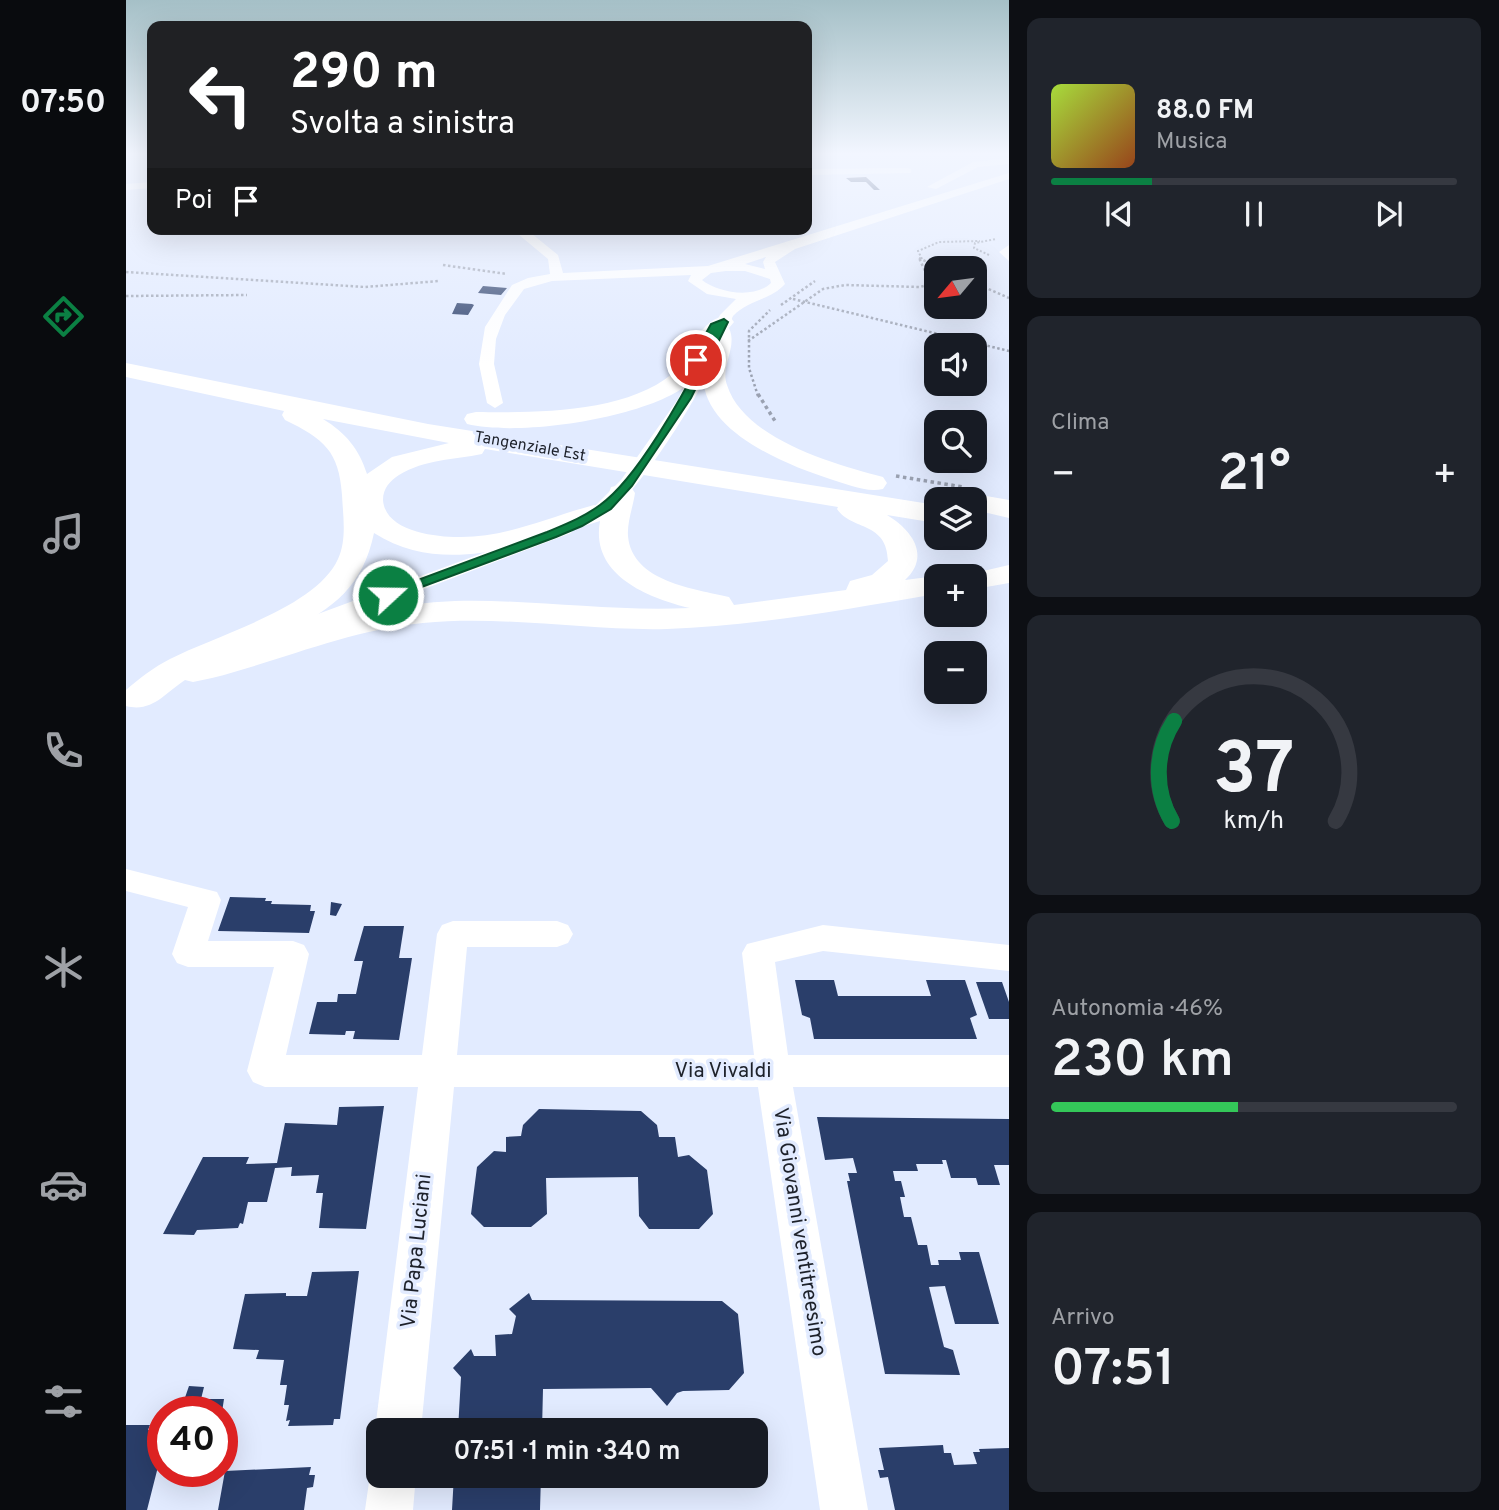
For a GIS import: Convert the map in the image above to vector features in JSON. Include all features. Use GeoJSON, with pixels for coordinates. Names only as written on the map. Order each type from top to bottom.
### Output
{"type":"FeatureCollection","features":[{"type":"Feature","properties":{"kind":"highway"},"geometry":{"type":"LineString","coordinates":[[291,395],[340,399],[469,418],[526,420],[578,414],[643,397],[680,380],[696,360],[715,326],[724,323],[714,384],[726,407],[751,432],[792,455],[839,474],[924,490]]}},
{"type":"Feature","properties":{"kind":"highway","name":"Tangenziale Est"},"geometry":{"type":"LineString","coordinates":[[126,361],[291,395],[533,438],[924,501]]}},
{"type":"Feature","properties":{"kind":"highway","name":"Tangenziale Est"},"geometry":{"type":"LineString","coordinates":[[126,370],[276,402],[608,461],[924,512]]}},
{"type":"Feature","properties":{"kind":"highway"},"geometry":{"type":"LineString","coordinates":[[132,703],[160,680],[184,666],[277,624],[323,596],[349,569],[358,543],[352,465],[338,439],[297,416],[194,388],[185,383]]}},
{"type":"Feature","properties":{"kind":"highway"},"geometry":{"type":"LineString","coordinates":[[594,514],[502,542],[470,546],[439,545],[411,539],[387,528],[373,517],[369,504],[370,489],[381,475],[400,464],[448,450],[503,449],[608,461]]}},
{"type":"Feature","properties":{"kind":"highway"},"geometry":{"type":"LineString","coordinates":[[625,489],[613,535],[614,547],[633,572],[650,585],[685,597],[726,605],[752,603],[864,588],[886,581],[900,571],[905,558],[902,544],[881,522],[861,512],[688,473]]}},
{"type":"Feature","properties":{"kind":"highway"},"geometry":{"type":"LineString","coordinates":[[987,504],[1009,509]]}},
{"type":"Feature","properties":{"kind":"highway"},"geometry":{"type":"LineString","coordinates":[[987,506],[1009,514]]}},
{"type":"Feature","properties":{"kind":"highway"},"geometry":{"type":"LineString","coordinates":[[987,522],[1009,526]]}},
{"type":"Feature","properties":{"kind":"highway"},"geometry":{"type":"LineString","coordinates":[[987,578],[1009,575]]}},
{"type":"Feature","properties":{"kind":"highway"},"geometry":{"type":"LineString","coordinates":[[192,671],[331,628],[424,612],[495,611],[611,618],[667,618],[774,610],[924,587]]}},
{"type":"Feature","properties":{"kind":"street"},"geometry":{"type":"LineString","coordinates":[[724,323],[720,302],[702,287],[696,277],[712,269],[857,224]]}},
{"type":"Feature","properties":{"kind":"street"},"geometry":{"type":"LineString","coordinates":[[525,235],[554,258],[550,278]]}},
{"type":"Feature","properties":{"kind":"street"},"geometry":{"type":"LineString","coordinates":[[772,276],[769,265],[771,259],[794,245]]}},
{"type":"Feature","properties":{"kind":"street"},"geometry":{"type":"LineString","coordinates":[[1009,249],[1004,252],[1009,257]]}},
{"type":"Feature","properties":{"kind":"street"},"geometry":{"type":"LineString","coordinates":[[132,703],[192,671],[552,535],[594,514],[625,489],[687,398],[724,323],[737,304],[777,288],[777,280],[772,276],[743,268],[550,278],[516,288],[490,330],[486,382],[495,403]]}},
{"type":"Feature","properties":{"kind":"street"},"geometry":{"type":"LineString","coordinates":[[640,272],[729,295],[760,293]]}},
{"type":"Feature","properties":{"kind":"street","name":"Via Vivaldi"},"geometry":{"type":"LineString","coordinates":[[126,880],[206,900],[188,954],[293,954],[265,1071],[1009,1070]]}},
{"type":"Feature","properties":{"kind":"street","name":"Via Papa Luciani"},"geometry":{"type":"LineString","coordinates":[[399,1418],[453,934],[557,934]]}},
{"type":"Feature","properties":{"kind":"street"},"geometry":{"type":"LineString","coordinates":[[758,953],[824,938],[1009,958]]}},
{"type":"Feature","properties":{"kind":"street","name":"Via Giovanni ventitreesimo"},"geometry":{"type":"LineString","coordinates":[[758,953],[773,1071],[844,1510]]}},
{"type":"Feature","properties":{"kind":"street"},"geometry":{"type":"LineString","coordinates":[[389,1510],[392,1488]]}},
{"type":"Feature","properties":{"kind":"path"},"geometry":{"type":"LineString","coordinates":[[748,341],[823,289],[833,286],[927,286],[931,284],[930,279],[918,251],[929,244],[980,241]]}},
{"type":"Feature","properties":{"kind":"path"},"geometry":{"type":"LineString","coordinates":[[919,258],[924,260]]}},
{"type":"Feature","properties":{"kind":"path"},"geometry":{"type":"LineString","coordinates":[[443,265],[550,278]]}},
{"type":"Feature","properties":{"kind":"path"},"geometry":{"type":"LineString","coordinates":[[126,272],[365,288],[439,281]]}},
{"type":"Feature","properties":{"kind":"path"},"geometry":{"type":"LineString","coordinates":[[782,429],[758,398],[748,373],[749,331],[770,310],[792,299],[814,281]]}},
{"type":"Feature","properties":{"kind":"path"},"geometry":{"type":"LineString","coordinates":[[987,288],[1009,298]]}},
{"type":"Feature","properties":{"kind":"path"},"geometry":{"type":"LineString","coordinates":[[126,296],[247,295]]}},
{"type":"Feature","properties":{"kind":"path"},"geometry":{"type":"LineString","coordinates":[[792,299],[1009,351]]}},
{"type":"Feature","properties":{"kind":"path"},"geometry":{"type":"LineString","coordinates":[[887,474],[930,487]]}},
{"type":"Feature","properties":{"kind":"building"},"geometry":{"type":"Polygon","coordinates":[[[483,286],[507,288],[501,295],[478,293],[483,286]]]}},
{"type":"Feature","properties":{"kind":"building"},"geometry":{"type":"Polygon","coordinates":[[[457,303],[474,305],[468,315],[452,314],[457,303]]]}},
{"type":"Feature","properties":{"kind":"building"},"geometry":{"type":"Polygon","coordinates":[[[230,897],[266,898],[265,901],[272,901],[271,904],[311,905],[310,911],[315,911],[309,933],[218,931],[230,897]]]}},
{"type":"Feature","properties":{"kind":"building"},"geometry":{"type":"Polygon","coordinates":[[[331,902],[342,904],[336,916],[330,915],[331,902]]]}},
{"type":"Feature","properties":{"kind":"building"},"geometry":{"type":"Polygon","coordinates":[[[364,926],[404,926],[399,958],[412,958],[399,1040],[353,1039],[355,1031],[346,1031],[345,1035],[309,1034],[317,1002],[337,1002],[338,994],[356,994],[363,961],[354,961],[364,926]]]}},
{"type":"Feature","properties":{"kind":"building"},"geometry":{"type":"Polygon","coordinates":[[[795,980],[834,980],[838,996],[931,996],[926,980],[965,980],[977,1015],[970,1018],[977,1039],[814,1039],[810,1018],[802,1015],[795,980]]]}},
{"type":"Feature","properties":{"kind":"building"},"geometry":{"type":"Polygon","coordinates":[[[976,982],[1002,982],[1009,1002],[1009,1019],[989,1019],[976,982]]]}},
{"type":"Feature","properties":{"kind":"building"},"geometry":{"type":"Polygon","coordinates":[[[384,1106],[366,1229],[319,1228],[323,1193],[316,1193],[319,1175],[291,1176],[292,1167],[275,1168],[267,1202],[248,1202],[243,1224],[240,1223],[238,1228],[197,1230],[194,1235],[163,1234],[203,1157],[249,1157],[246,1164],[277,1163],[285,1123],[337,1125],[339,1107],[384,1106]]]}},
{"type":"Feature","properties":{"kind":"building"},"geometry":{"type":"Polygon","coordinates":[[[539,1109],[641,1111],[657,1125],[659,1137],[675,1137],[678,1157],[689,1155],[707,1170],[713,1214],[699,1229],[649,1229],[639,1216],[638,1177],[546,1178],[547,1214],[531,1227],[484,1227],[471,1214],[477,1167],[494,1151],[506,1152],[506,1137],[521,1136],[523,1125],[539,1109]]]}},
{"type":"Feature","properties":{"kind":"building"},"geometry":{"type":"Polygon","coordinates":[[[817,1117],[1009,1119],[1009,1165],[994,1165],[1000,1185],[978,1185],[976,1178],[951,1178],[946,1160],[942,1160],[943,1164],[916,1164],[918,1171],[893,1171],[895,1181],[901,1181],[905,1197],[900,1197],[904,1217],[911,1217],[918,1245],[927,1245],[931,1265],[939,1265],[938,1260],[961,1260],[959,1252],[979,1252],[999,1324],[955,1324],[945,1286],[929,1287],[944,1347],[953,1350],[960,1375],[885,1374],[847,1181],[850,1181],[848,1173],[857,1173],[853,1158],[825,1160],[817,1117]]]}},
{"type":"Feature","properties":{"kind":"building"},"geometry":{"type":"Polygon","coordinates":[[[359,1271],[340,1419],[334,1419],[333,1425],[288,1426],[290,1420],[286,1421],[289,1405],[284,1405],[287,1385],[280,1385],[284,1360],[256,1359],[259,1350],[233,1349],[245,1294],[286,1293],[286,1296],[307,1296],[312,1272],[359,1271]]]}},
{"type":"Feature","properties":{"kind":"building"},"geometry":{"type":"Polygon","coordinates":[[[529,1293],[532,1300],[722,1301],[738,1314],[744,1373],[729,1390],[683,1391],[677,1393],[667,1406],[651,1388],[543,1389],[542,1418],[459,1418],[461,1377],[453,1368],[471,1349],[474,1356],[496,1356],[495,1335],[512,1334],[516,1316],[509,1309],[529,1293]]]}},
{"type":"Feature","properties":{"kind":"building"},"geometry":{"type":"Polygon","coordinates":[[[189,1386],[204,1387],[202,1396],[186,1396],[189,1386]]]}},
{"type":"Feature","properties":{"kind":"building"},"geometry":{"type":"Polygon","coordinates":[[[126,1425],[147,1425],[147,1487],[153,1487],[147,1510],[126,1510],[126,1425]]]}},
{"type":"Feature","properties":{"kind":"building"},"geometry":{"type":"Polygon","coordinates":[[[943,1445],[944,1453],[951,1453],[954,1465],[977,1464],[973,1452],[980,1452],[979,1449],[1009,1448],[1009,1510],[895,1510],[888,1477],[880,1478],[878,1470],[884,1470],[879,1448],[943,1445]]]}},
{"type":"Feature","properties":{"kind":"building"},"geometry":{"type":"Polygon","coordinates":[[[311,1467],[309,1475],[315,1475],[313,1487],[307,1488],[304,1510],[218,1510],[222,1487],[238,1487],[238,1470],[311,1467]]]}},
{"type":"Feature","properties":{"kind":"building"},"geometry":{"type":"Polygon","coordinates":[[[453,1488],[541,1488],[540,1510],[452,1510],[453,1488]]]}},
{"type":"Feature","properties":{"kind":"route"},"geometry":{"type":"LineString","coordinates":[[388,595],[552,535],[578,524],[607,506],[628,484],[687,398],[724,322],[715,326],[696,360]]}}]}
